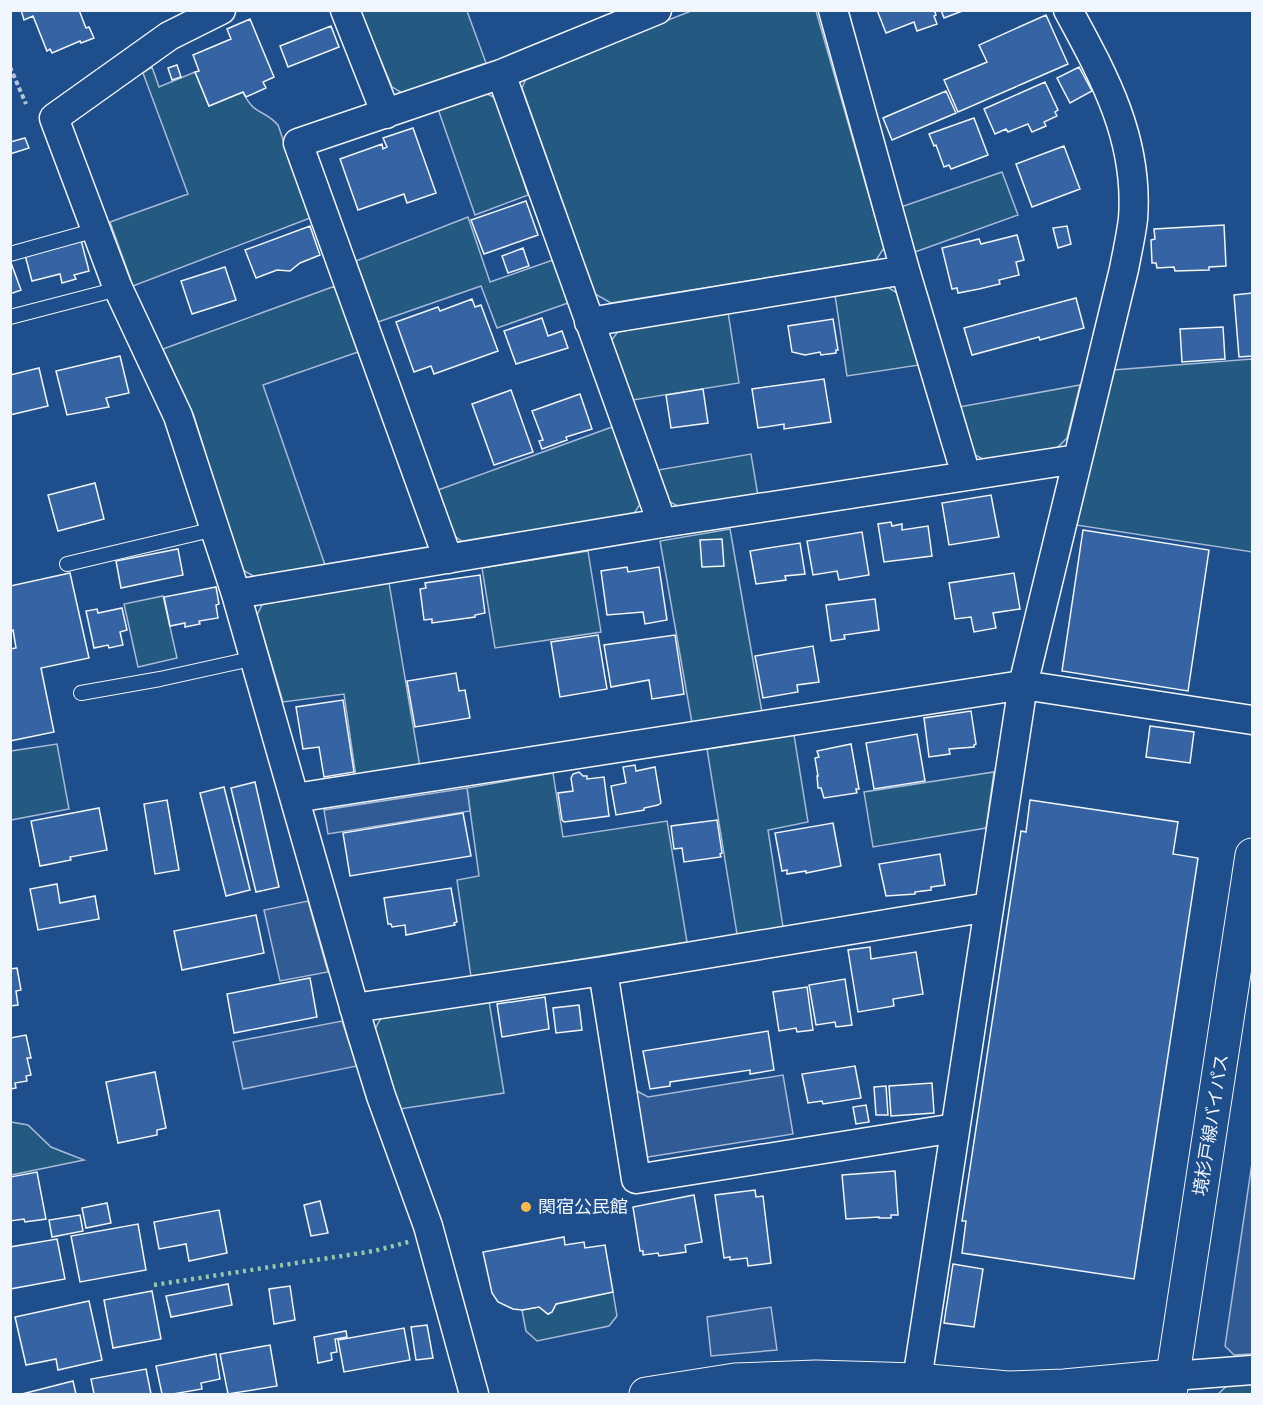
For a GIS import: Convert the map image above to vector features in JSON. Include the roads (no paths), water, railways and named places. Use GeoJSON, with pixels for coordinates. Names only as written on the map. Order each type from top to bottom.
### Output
{"type":"FeatureCollection","features":[{"type":"Feature","properties":{"kind":"street"},"geometry":{"type":"LineString","coordinates":[[221,10],[169,36],[54,118],[118,289],[178,416],[216,529],[354,1008],[381,1096],[428,1226],[474,1395]]}},
{"type":"Feature","properties":{"kind":"street"},"geometry":{"type":"LineString","coordinates":[[345,10],[386,114]]}},
{"type":"Feature","properties":{"kind":"street"},"geometry":{"type":"LineString","coordinates":[[447,559],[298,143],[501,74],[657,10]]}},
{"type":"Feature","properties":{"kind":"street"},"geometry":{"type":"LineString","coordinates":[[833,10],[905,270],[966,476]]}},
{"type":"Feature","properties":{"kind":"street"},"geometry":{"type":"LineString","coordinates":[[917,1380],[1023,686],[1124,269],[1133,219],[1128,143],[1111,93],[1095,58],[1068,10]]}},
{"type":"Feature","properties":{"kind":"street"},"geometry":{"type":"LineString","coordinates":[[501,74],[588,322],[662,523]]}},
{"type":"Feature","properties":{"kind":"street"},"geometry":{"type":"LineString","coordinates":[[588,322],[905,270]]}},
{"type":"Feature","properties":{"kind":"street"},"geometry":{"type":"LineString","coordinates":[[236,594],[662,523],[1077,459]]}},
{"type":"Feature","properties":{"kind":"street"},"geometry":{"type":"LineString","coordinates":[[295,798],[1023,686],[1252,720]]}},
{"type":"Feature","properties":{"kind":"street","name":"境杉戸線バイパス"},"geometry":{"type":"LineString","coordinates":[[1171,1385],[1252,855]]}},
{"type":"Feature","properties":{"kind":"street"},"geometry":{"type":"LineString","coordinates":[[354,1008],[989,907]]}},
{"type":"Feature","properties":{"kind":"street"},"geometry":{"type":"LineString","coordinates":[[603,970],[636,1179],[955,1128]]}},
{"type":"Feature","properties":{"kind":"street"},"geometry":{"type":"LineString","coordinates":[[646,1395],[735,1380],[816,1386],[917,1380],[1008,1391],[1064,1386],[1171,1385],[1252,1370]]}},
{"type":"Feature","properties":{"kind":"lane"},"geometry":{"type":"LineString","coordinates":[[10,254],[96,230]]}},
{"type":"Feature","properties":{"kind":"lane"},"geometry":{"type":"LineString","coordinates":[[10,316],[118,289]]}},
{"type":"Feature","properties":{"kind":"lane"},"geometry":{"type":"LineString","coordinates":[[67,564],[216,529]]}},
{"type":"Feature","properties":{"kind":"lane"},"geometry":{"type":"LineString","coordinates":[[81,693],[160,679],[255,658]]}},
{"type":"Feature","properties":{"kind":"place","name":"関宿公民館"},"geometry":{"type":"Point","coordinates":[526,1207]}}]}
